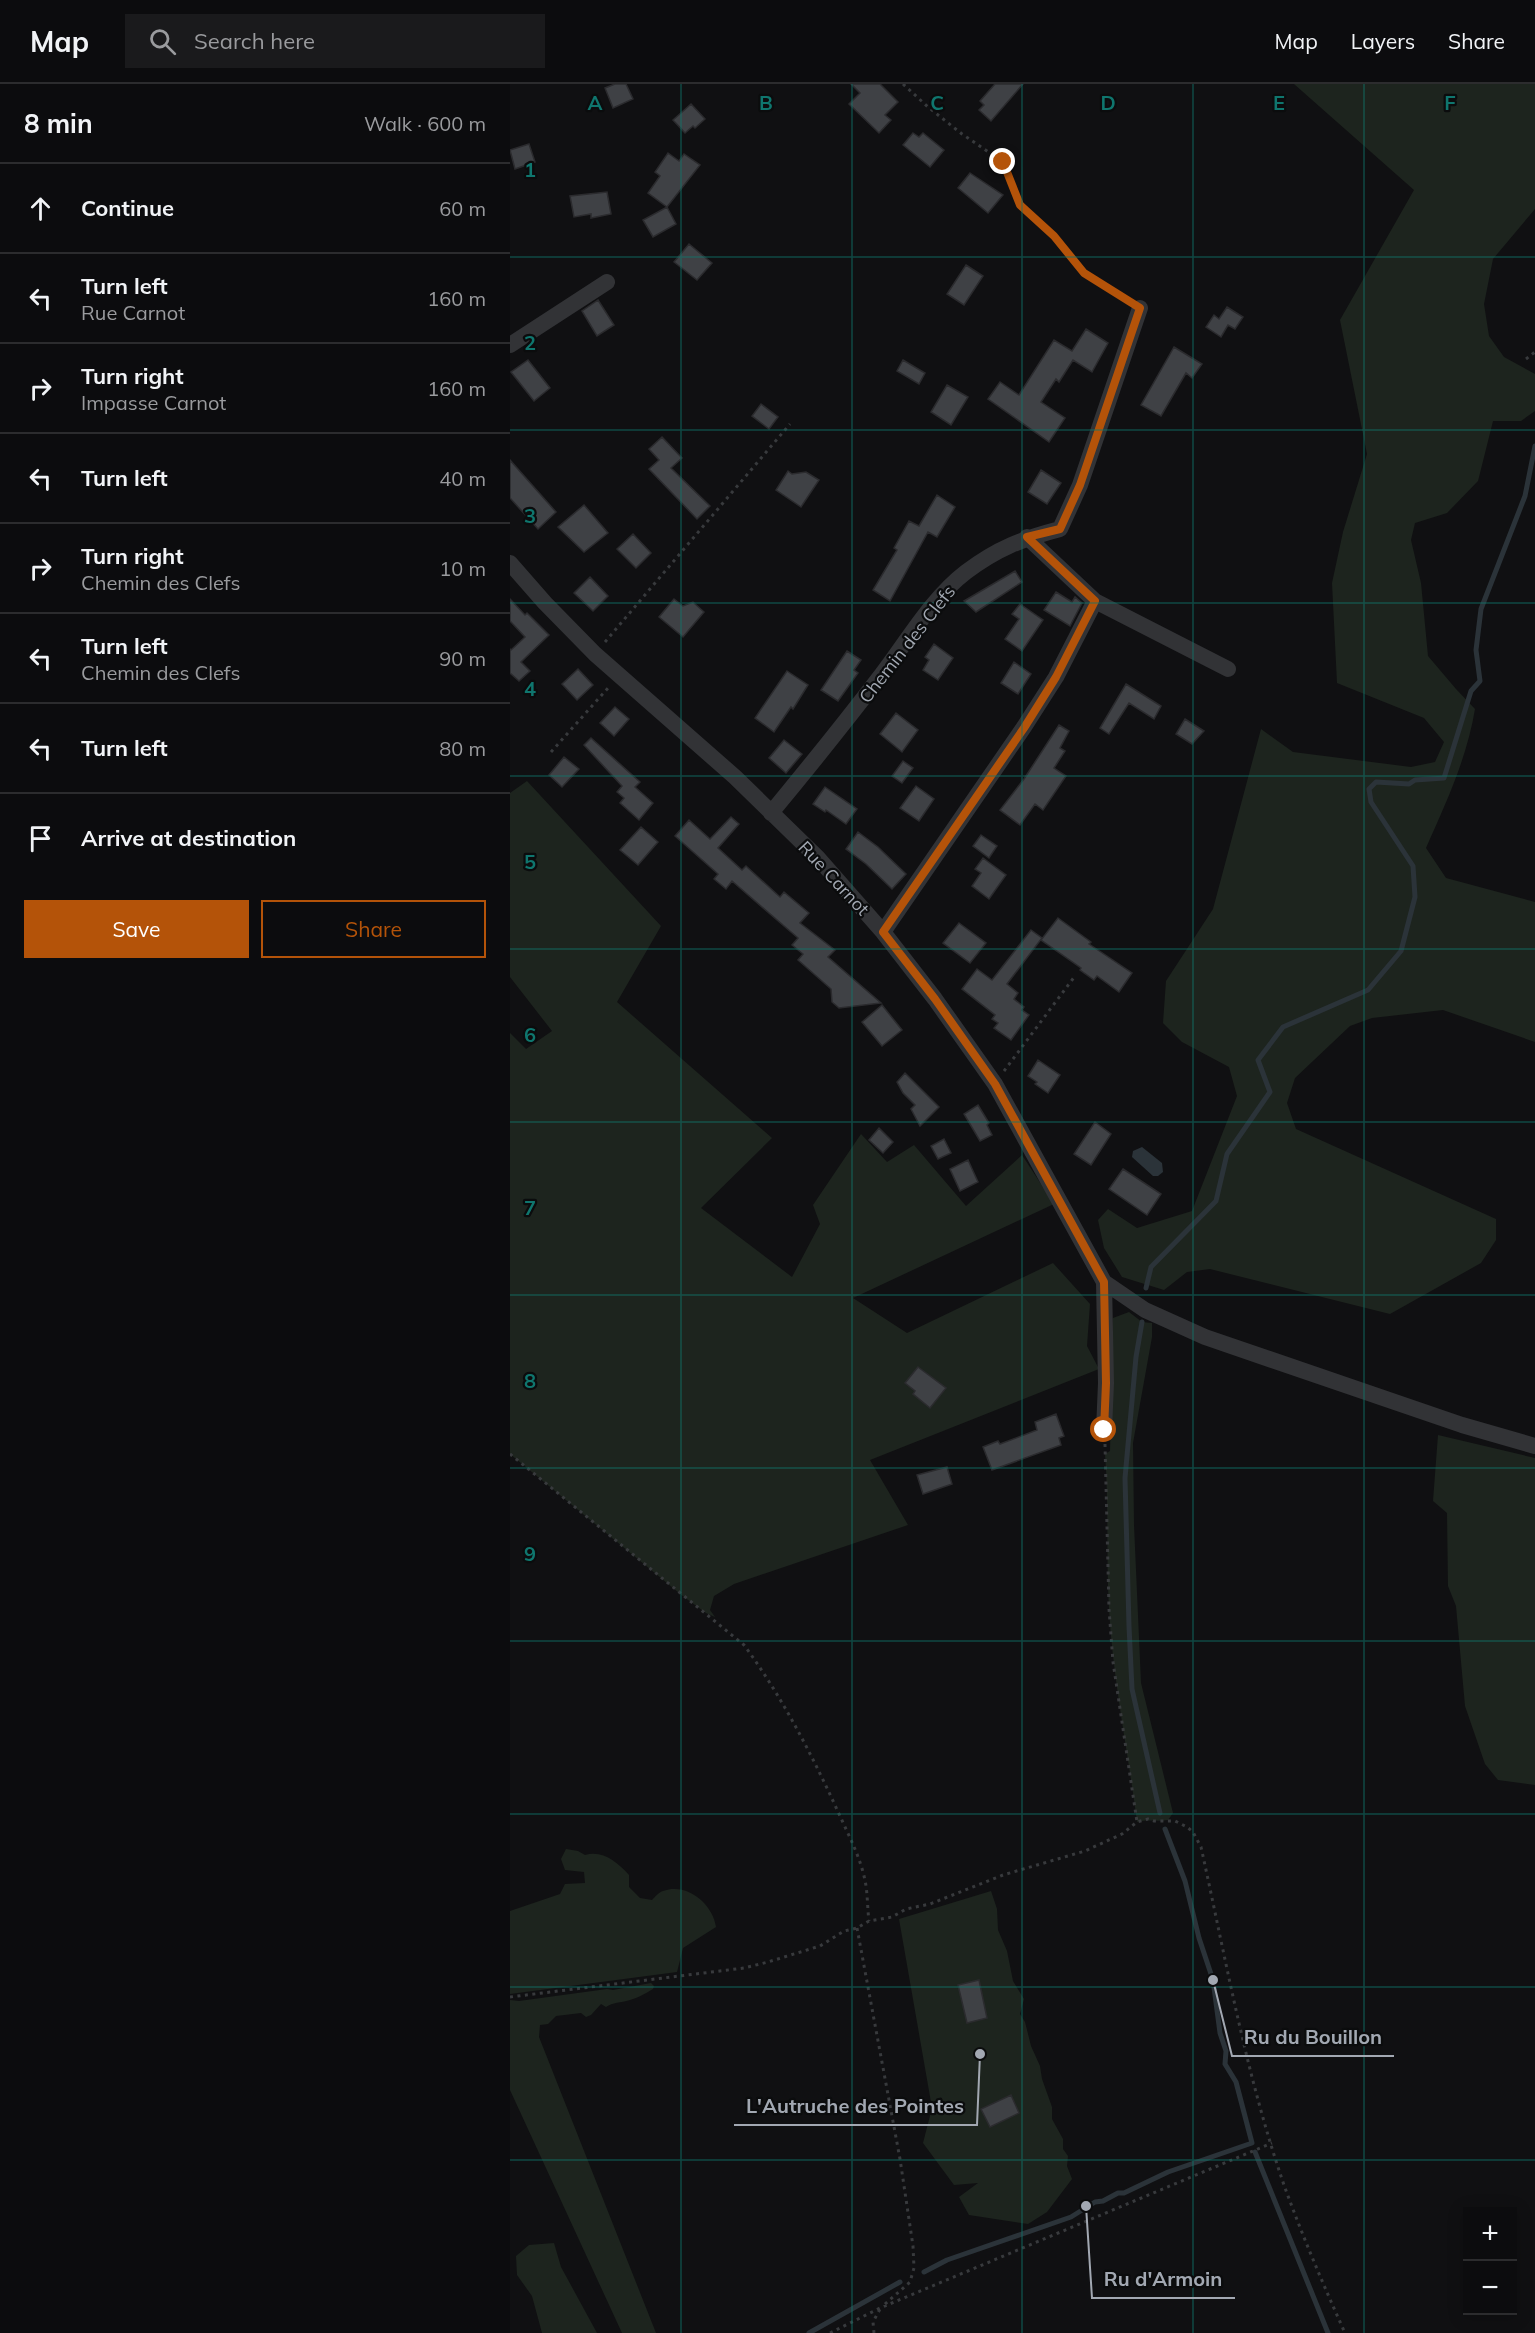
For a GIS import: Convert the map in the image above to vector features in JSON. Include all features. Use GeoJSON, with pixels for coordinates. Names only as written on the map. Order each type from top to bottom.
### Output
{"type":"FeatureCollection","features":[{"type":"Feature","properties":{"kind":"street"},"geometry":{"type":"LineString","coordinates":[[510,345],[607,282]]}},
{"type":"Feature","properties":{"kind":"street","name":"Chemin des Clefs"},"geometry":{"type":"LineString","coordinates":[[771,813],[831,742],[942,595],[964,574],[1000,549],[1027,537],[1060,529],[1080,485],[1140,308]]}},
{"type":"Feature","properties":{"kind":"street"},"geometry":{"type":"LineString","coordinates":[[1027,537],[1095,601],[1228,669]]}},
{"type":"Feature","properties":{"kind":"street","name":"Rue Carnot"},"geometry":{"type":"LineString","coordinates":[[510,563],[595,654],[735,777],[818,858],[883,932],[935,999],[995,1084],[1104,1282]]}},
{"type":"Feature","properties":{"kind":"street"},"geometry":{"type":"LineString","coordinates":[[883,932],[1024,728],[1056,677],[1095,601]]}},
{"type":"Feature","properties":{"kind":"street"},"geometry":{"type":"LineString","coordinates":[[1104,1282],[1106,1383],[1104,1430]]}},
{"type":"Feature","properties":{"kind":"street"},"geometry":{"type":"LineString","coordinates":[[1104,1282],[1145,1310],[1205,1336],[1462,1425],[1535,1446]]}},
{"type":"Feature","properties":{"kind":"path"},"geometry":{"type":"LineString","coordinates":[[903,84],[945,121],[1003,162],[1020,205],[1054,236],[1084,273],[1140,308]]}},
{"type":"Feature","properties":{"kind":"path"},"geometry":{"type":"LineString","coordinates":[[1526,359],[1535,352]]}},
{"type":"Feature","properties":{"kind":"path"},"geometry":{"type":"LineString","coordinates":[[595,654],[790,424]]}},
{"type":"Feature","properties":{"kind":"path"},"geometry":{"type":"LineString","coordinates":[[551,752],[620,675]]}},
{"type":"Feature","properties":{"kind":"path"},"geometry":{"type":"LineString","coordinates":[[995,1084],[1075,976]]}},
{"type":"Feature","properties":{"kind":"path"},"geometry":{"type":"LineString","coordinates":[[1104,1430],[1109,1609],[1118,1698],[1137,1822]]}},
{"type":"Feature","properties":{"kind":"path"},"geometry":{"type":"LineString","coordinates":[[510,1454],[744,1646],[765,1673],[808,1748],[848,1834],[864,1874],[868,1893],[869,1921]]}},
{"type":"Feature","properties":{"kind":"path"},"geometry":{"type":"LineString","coordinates":[[510,1997],[744,1968],[813,1948],[844,1931],[858,1928],[869,1921],[892,1917],[906,1909],[930,1904],[1004,1875],[1084,1851],[1122,1834],[1137,1822],[1148,1819],[1160,1822],[1175,1821],[1193,1832],[1201,1847],[1244,2045],[1272,2143],[1300,2226],[1345,2333]]}},
{"type":"Feature","properties":{"kind":"path"},"geometry":{"type":"LineString","coordinates":[[858,1928],[914,2246],[914,2268],[910,2282],[899,2294],[880,2308],[873,2322],[874,2333]]}},
{"type":"Feature","properties":{"kind":"path"},"geometry":{"type":"LineString","coordinates":[[830,2333],[880,2308],[1272,2143]]}},
{"type":"Feature","properties":{"kind":"shaded area"},"geometry":{"type":"Polygon","coordinates":[[[1294,84],[1535,84],[1535,209],[1493,259],[1484,304],[1489,336],[1504,357],[1535,374],[1535,411],[1521,421],[1493,421],[1478,481],[1447,513],[1415,523],[1411,540],[1421,583],[1428,656],[1475,709],[1461,763],[1426,848],[1446,878],[1535,902],[1535,1042],[1443,1010],[1372,1018],[1350,1026],[1295,1078],[1287,1103],[1296,1129],[1496,1219],[1496,1240],[1481,1263],[1390,1314],[1210,1269],[1187,1272],[1164,1290],[1122,1277],[1104,1248],[1098,1220],[1108,1209],[1137,1228],[1192,1211],[1237,1096],[1229,1067],[1182,1042],[1163,1023],[1166,981],[1213,909],[1261,729],[1293,752],[1411,767],[1435,762],[1444,742],[1424,718],[1337,683],[1332,583],[1343,532],[1367,454],[1340,320],[1414,190],[1294,84]]]}},
{"type":"Feature","properties":{"kind":"shaded area"},"geometry":{"type":"Polygon","coordinates":[[[527,781],[661,926],[617,1002],[772,1138],[701,1208],[792,1277],[820,1224],[813,1205],[861,1134],[887,1162],[914,1145],[966,1206],[1022,1155],[1054,1204],[853,1298],[907,1333],[1053,1263],[1090,1304],[1087,1346],[1099,1369],[870,1460],[908,1525],[734,1584],[714,1596],[710,1610],[715,1617],[684,1597],[510,1454],[510,1033],[526,1049],[552,1031],[510,977],[510,793],[527,781]]]}},
{"type":"Feature","properties":{"kind":"shaded area"},"geometry":{"type":"Polygon","coordinates":[[[1142,1147],[1162,1163],[1163,1172],[1158,1176],[1153,1176],[1132,1157],[1133,1151],[1142,1147]]]}},
{"type":"Feature","properties":{"kind":"shaded area"},"geometry":{"type":"Polygon","coordinates":[[[1129,1312],[1142,1322],[1152,1323],[1152,1337],[1133,1443],[1134,1525],[1141,1683],[1173,1813],[1168,1820],[1137,1822],[1111,1636],[1105,1454],[1110,1451],[1113,1318],[1129,1312]]]}},
{"type":"Feature","properties":{"kind":"shaded area"},"geometry":{"type":"Polygon","coordinates":[[[1438,1435],[1535,1458],[1535,1785],[1498,1780],[1485,1764],[1465,1706],[1456,1606],[1448,1586],[1447,1513],[1433,1501],[1438,1435]]]}},
{"type":"Feature","properties":{"kind":"shaded area"},"geometry":{"type":"Polygon","coordinates":[[[566,1849],[585,1855],[598,1854],[615,1862],[629,1875],[629,1887],[640,1898],[652,1900],[662,1892],[672,1889],[690,1892],[710,1910],[716,1927],[683,1948],[677,1972],[510,1994],[510,1911],[560,1894],[565,1884],[585,1883],[584,1872],[565,1870],[561,1859],[566,1849]]]}},
{"type":"Feature","properties":{"kind":"shaded area"},"geometry":{"type":"Polygon","coordinates":[[[991,1891],[997,1909],[998,1930],[1007,1951],[1013,1981],[1024,1999],[1020,2014],[1040,2066],[1052,2107],[1052,2119],[1063,2139],[1063,2149],[1068,2156],[1067,2166],[1072,2179],[1047,2212],[1028,2224],[969,2215],[959,2197],[978,2183],[954,2185],[923,2143],[932,2108],[899,1919],[991,1891]]]}},
{"type":"Feature","properties":{"kind":"shaded area"},"geometry":{"type":"Polygon","coordinates":[[[651,1983],[654,1986],[653,1989],[642,1995],[606,2007],[601,2004],[586,2017],[581,2013],[556,2016],[548,2024],[540,2025],[539,2037],[656,2333],[622,2333],[510,2090],[510,2000],[519,2001],[613,1990],[651,1983]]]}},
{"type":"Feature","properties":{"kind":"shaded area"},"geometry":{"type":"Polygon","coordinates":[[[554,2243],[561,2267],[597,2333],[542,2333],[532,2296],[517,2275],[516,2256],[529,2245],[554,2243]]]}},
{"type":"Feature","properties":{"kind":"building"},"geometry":{"type":"Polygon","coordinates":[[[615,84],[626,84],[633,99],[613,108],[605,88],[615,84]]]}},
{"type":"Feature","properties":{"kind":"building"},"geometry":{"type":"Polygon","coordinates":[[[851,84],[880,84],[898,102],[885,115],[891,120],[879,133],[849,104],[860,93],[851,84]]]}},
{"type":"Feature","properties":{"kind":"building"},"geometry":{"type":"Polygon","coordinates":[[[995,84],[1023,84],[991,121],[979,110],[984,105],[980,101],[995,84]]]}},
{"type":"Feature","properties":{"kind":"building"},"geometry":{"type":"Polygon","coordinates":[[[691,104],[705,119],[685,133],[673,120],[691,104]]]}},
{"type":"Feature","properties":{"kind":"building"},"geometry":{"type":"Polygon","coordinates":[[[913,133],[919,137],[923,133],[944,150],[930,167],[903,145],[913,133]]]}},
{"type":"Feature","properties":{"kind":"building"},"geometry":{"type":"Polygon","coordinates":[[[529,144],[535,162],[515,169],[510,150],[529,144]]]}},
{"type":"Feature","properties":{"kind":"building"},"geometry":{"type":"Polygon","coordinates":[[[668,153],[679,161],[684,154],[700,165],[667,207],[648,193],[660,176],[655,172],[668,153]]]}},
{"type":"Feature","properties":{"kind":"building"},"geometry":{"type":"Polygon","coordinates":[[[970,173],[1003,195],[988,213],[958,188],[970,173]]]}},
{"type":"Feature","properties":{"kind":"building"},"geometry":{"type":"Polygon","coordinates":[[[607,192],[611,214],[591,218],[591,214],[574,217],[570,196],[607,192]]]}},
{"type":"Feature","properties":{"kind":"building"},"geometry":{"type":"Polygon","coordinates":[[[667,207],[676,224],[653,237],[643,220],[667,207]]]}},
{"type":"Feature","properties":{"kind":"building"},"geometry":{"type":"Polygon","coordinates":[[[689,244],[712,263],[697,280],[674,262],[689,244]]]}},
{"type":"Feature","properties":{"kind":"building"},"geometry":{"type":"Polygon","coordinates":[[[966,265],[983,276],[964,305],[947,294],[966,265]]]}},
{"type":"Feature","properties":{"kind":"building"},"geometry":{"type":"Polygon","coordinates":[[[598,300],[614,325],[597,336],[582,311],[598,300]]]}},
{"type":"Feature","properties":{"kind":"building"},"geometry":{"type":"Polygon","coordinates":[[[1227,307],[1243,317],[1235,329],[1228,325],[1221,337],[1206,327],[1214,315],[1219,319],[1227,307]]]}},
{"type":"Feature","properties":{"kind":"building"},"geometry":{"type":"Polygon","coordinates":[[[1086,329],[1108,343],[1092,372],[1073,360],[1059,382],[1056,379],[1041,402],[1065,418],[1049,442],[988,399],[1000,382],[1019,395],[1054,340],[1072,351],[1086,329]]]}},
{"type":"Feature","properties":{"kind":"building"},"geometry":{"type":"Polygon","coordinates":[[[1174,347],[1202,364],[1192,378],[1186,373],[1161,416],[1141,405],[1174,347]]]}},
{"type":"Feature","properties":{"kind":"building"},"geometry":{"type":"Polygon","coordinates":[[[528,360],[550,388],[534,401],[511,372],[528,360]]]}},
{"type":"Feature","properties":{"kind":"building"},"geometry":{"type":"Polygon","coordinates":[[[903,360],[925,373],[919,384],[897,371],[903,360]]]}},
{"type":"Feature","properties":{"kind":"building"},"geometry":{"type":"Polygon","coordinates":[[[947,385],[968,397],[951,425],[931,412],[947,385]]]}},
{"type":"Feature","properties":{"kind":"building"},"geometry":{"type":"Polygon","coordinates":[[[761,404],[778,417],[769,429],[752,416],[761,404]]]}},
{"type":"Feature","properties":{"kind":"building"},"geometry":{"type":"Polygon","coordinates":[[[662,437],[682,458],[671,468],[710,506],[697,519],[649,469],[659,460],[649,449],[662,437]]]}},
{"type":"Feature","properties":{"kind":"building"},"geometry":{"type":"Polygon","coordinates":[[[510,460],[556,512],[538,529],[510,498],[510,460]]]}},
{"type":"Feature","properties":{"kind":"building"},"geometry":{"type":"Polygon","coordinates":[[[1041,470],[1061,483],[1047,504],[1028,492],[1041,470]]]}},
{"type":"Feature","properties":{"kind":"building"},"geometry":{"type":"Polygon","coordinates":[[[788,471],[792,474],[806,472],[819,480],[801,507],[776,490],[788,471]]]}},
{"type":"Feature","properties":{"kind":"building"},"geometry":{"type":"Polygon","coordinates":[[[937,495],[955,507],[937,537],[928,532],[890,601],[873,590],[897,550],[894,548],[909,521],[919,526],[937,495]]]}},
{"type":"Feature","properties":{"kind":"building"},"geometry":{"type":"Polygon","coordinates":[[[584,505],[608,533],[584,552],[558,527],[584,505]]]}},
{"type":"Feature","properties":{"kind":"building"},"geometry":{"type":"Polygon","coordinates":[[[633,534],[651,553],[636,568],[617,549],[633,534]]]}},
{"type":"Feature","properties":{"kind":"building"},"geometry":{"type":"Polygon","coordinates":[[[1015,571],[1022,582],[976,612],[964,601],[1015,571]]]}},
{"type":"Feature","properties":{"kind":"building"},"geometry":{"type":"Polygon","coordinates":[[[590,577],[608,596],[593,611],[574,593],[590,577]]]}},
{"type":"Feature","properties":{"kind":"building"},"geometry":{"type":"Polygon","coordinates":[[[1056,592],[1072,602],[1075,597],[1082,603],[1070,626],[1044,610],[1056,592]]]}},
{"type":"Feature","properties":{"kind":"building"},"geometry":{"type":"Polygon","coordinates":[[[510,599],[549,635],[521,662],[530,671],[519,681],[510,673],[510,649],[525,637],[510,621],[510,599]]]}},
{"type":"Feature","properties":{"kind":"building"},"geometry":{"type":"Polygon","coordinates":[[[674,599],[683,606],[693,602],[704,612],[683,637],[659,617],[674,599]]]}},
{"type":"Feature","properties":{"kind":"building"},"geometry":{"type":"Polygon","coordinates":[[[1020,604],[1043,620],[1022,651],[1005,639],[1019,619],[1012,614],[1020,604]]]}},
{"type":"Feature","properties":{"kind":"building"},"geometry":{"type":"Polygon","coordinates":[[[934,644],[953,658],[938,680],[923,670],[929,660],[925,657],[934,644]]]}},
{"type":"Feature","properties":{"kind":"building"},"geometry":{"type":"Polygon","coordinates":[[[847,651],[861,660],[854,670],[858,673],[838,701],[821,690],[847,651]]]}},
{"type":"Feature","properties":{"kind":"building"},"geometry":{"type":"Polygon","coordinates":[[[1014,662],[1031,674],[1018,694],[1001,683],[1014,662]]]}},
{"type":"Feature","properties":{"kind":"building"},"geometry":{"type":"Polygon","coordinates":[[[578,669],[593,685],[577,700],[562,684],[578,669]]]}},
{"type":"Feature","properties":{"kind":"building"},"geometry":{"type":"Polygon","coordinates":[[[787,671],[808,685],[793,709],[791,707],[774,732],[755,718],[787,671]]]}},
{"type":"Feature","properties":{"kind":"building"},"geometry":{"type":"Polygon","coordinates":[[[1126,684],[1161,706],[1154,719],[1129,703],[1109,734],[1100,728],[1126,684]]]}},
{"type":"Feature","properties":{"kind":"building"},"geometry":{"type":"Polygon","coordinates":[[[615,707],[629,719],[614,736],[600,723],[615,707]]]}},
{"type":"Feature","properties":{"kind":"building"},"geometry":{"type":"Polygon","coordinates":[[[896,713],[918,730],[902,752],[880,734],[896,713]]]}},
{"type":"Feature","properties":{"kind":"building"},"geometry":{"type":"Polygon","coordinates":[[[1185,719],[1204,731],[1192,744],[1176,734],[1185,719]]]}},
{"type":"Feature","properties":{"kind":"building"},"geometry":{"type":"Polygon","coordinates":[[[1059,725],[1069,731],[1060,748],[1065,751],[1054,768],[1066,776],[1043,810],[1035,804],[1020,825],[1000,810],[1024,779],[1059,725]]]}},
{"type":"Feature","properties":{"kind":"building"},"geometry":{"type":"Polygon","coordinates":[[[591,738],[640,782],[635,787],[653,803],[639,820],[620,803],[624,798],[617,792],[622,786],[584,745],[591,738]]]}},
{"type":"Feature","properties":{"kind":"building"},"geometry":{"type":"Polygon","coordinates":[[[784,740],[802,754],[786,773],[769,758],[784,740]]]}},
{"type":"Feature","properties":{"kind":"building"},"geometry":{"type":"Polygon","coordinates":[[[564,757],[579,769],[562,787],[549,775],[564,757]]]}},
{"type":"Feature","properties":{"kind":"building"},"geometry":{"type":"Polygon","coordinates":[[[903,761],[913,768],[902,783],[892,776],[903,761]]]}},
{"type":"Feature","properties":{"kind":"building"},"geometry":{"type":"Polygon","coordinates":[[[916,786],[934,799],[919,821],[900,808],[916,786]]]}},
{"type":"Feature","properties":{"kind":"building"},"geometry":{"type":"Polygon","coordinates":[[[825,787],[857,809],[846,824],[813,804],[825,787]]]}},
{"type":"Feature","properties":{"kind":"building"},"geometry":{"type":"Polygon","coordinates":[[[731,817],[739,824],[718,848],[742,870],[746,866],[780,897],[784,892],[809,913],[800,923],[835,950],[828,957],[881,1003],[839,1008],[832,1002],[831,989],[798,960],[803,954],[792,945],[798,938],[732,881],[726,889],[714,879],[718,874],[675,836],[689,820],[710,839],[731,817]]]}},
{"type":"Feature","properties":{"kind":"building"},"geometry":{"type":"Polygon","coordinates":[[[641,827],[658,842],[638,865],[620,850],[641,827]]]}},
{"type":"Feature","properties":{"kind":"building"},"geometry":{"type":"Polygon","coordinates":[[[858,832],[878,847],[906,874],[892,889],[866,864],[846,849],[858,832]]]}},
{"type":"Feature","properties":{"kind":"building"},"geometry":{"type":"Polygon","coordinates":[[[981,835],[997,846],[989,858],[973,846],[981,835]]]}},
{"type":"Feature","properties":{"kind":"building"},"geometry":{"type":"Polygon","coordinates":[[[983,858],[1006,875],[989,899],[972,886],[981,873],[975,869],[983,858]]]}},
{"type":"Feature","properties":{"kind":"building"},"geometry":{"type":"Polygon","coordinates":[[[1058,918],[1091,942],[1089,944],[1132,973],[1119,992],[1097,976],[1094,980],[1041,940],[1058,918]]]}},
{"type":"Feature","properties":{"kind":"building"},"geometry":{"type":"Polygon","coordinates":[[[959,923],[986,943],[970,963],[943,943],[959,923]]]}},
{"type":"Feature","properties":{"kind":"building"},"geometry":{"type":"Polygon","coordinates":[[[1031,930],[1042,938],[1007,984],[1018,993],[1014,999],[1024,1007],[1022,1010],[1029,1015],[1011,1040],[994,1028],[998,1023],[992,1019],[995,1015],[962,989],[977,969],[992,980],[1031,930]]]}},
{"type":"Feature","properties":{"kind":"building"},"geometry":{"type":"Polygon","coordinates":[[[882,1005],[902,1030],[882,1046],[862,1022],[882,1005]]]}},
{"type":"Feature","properties":{"kind":"building"},"geometry":{"type":"Polygon","coordinates":[[[1038,1060],[1060,1075],[1048,1093],[1028,1076],[1038,1060]]]}},
{"type":"Feature","properties":{"kind":"building"},"geometry":{"type":"Polygon","coordinates":[[[905,1073],[939,1107],[920,1126],[911,1109],[915,1105],[903,1093],[897,1082],[905,1073]]]}},
{"type":"Feature","properties":{"kind":"building"},"geometry":{"type":"Polygon","coordinates":[[[978,1105],[989,1123],[987,1125],[992,1135],[980,1141],[964,1114],[978,1105]]]}},
{"type":"Feature","properties":{"kind":"building"},"geometry":{"type":"Polygon","coordinates":[[[1095,1122],[1111,1134],[1091,1165],[1074,1154],[1095,1122]]]}},
{"type":"Feature","properties":{"kind":"building"},"geometry":{"type":"Polygon","coordinates":[[[879,1128],[893,1142],[883,1153],[869,1140],[879,1128]]]}},
{"type":"Feature","properties":{"kind":"building"},"geometry":{"type":"Polygon","coordinates":[[[944,1139],[951,1153],[938,1159],[931,1146],[944,1139]]]}},
{"type":"Feature","properties":{"kind":"building"},"geometry":{"type":"Polygon","coordinates":[[[968,1160],[978,1182],[960,1191],[950,1169],[968,1160]]]}},
{"type":"Feature","properties":{"kind":"building"},"geometry":{"type":"Polygon","coordinates":[[[1123,1169],[1161,1194],[1147,1215],[1109,1189],[1123,1169]]]}},
{"type":"Feature","properties":{"kind":"building"},"geometry":{"type":"Polygon","coordinates":[[[918,1367],[946,1388],[930,1408],[913,1394],[915,1391],[905,1383],[918,1367]]]}},
{"type":"Feature","properties":{"kind":"building"},"geometry":{"type":"Polygon","coordinates":[[[1056,1414],[1064,1436],[1059,1438],[1061,1445],[992,1470],[983,1447],[998,1441],[1000,1444],[1037,1430],[1035,1422],[1056,1414]]]}},
{"type":"Feature","properties":{"kind":"building"},"geometry":{"type":"Polygon","coordinates":[[[947,1467],[952,1484],[923,1494],[917,1475],[947,1467]]]}},
{"type":"Feature","properties":{"kind":"building"},"geometry":{"type":"Polygon","coordinates":[[[979,1980],[987,2018],[967,2023],[958,1985],[979,1980]]]}},
{"type":"Feature","properties":{"kind":"building"},"geometry":{"type":"Polygon","coordinates":[[[1011,2095],[1019,2113],[990,2127],[981,2109],[1011,2095]]]}},
{"type":"Feature","properties":{"kind":"waterway"},"geometry":{"type":"LineString","coordinates":[[1146,1288],[1151,1267],[1216,1201],[1227,1154],[1270,1092],[1258,1060],[1283,1027],[1368,990],[1401,951],[1415,897],[1413,866],[1371,802],[1369,789],[1376,782],[1409,784],[1415,780],[1444,778],[1471,691],[1480,681],[1476,650],[1481,609],[1525,496],[1535,446]]}},
{"type":"Feature","properties":{"kind":"waterway"},"geometry":{"type":"LineString","coordinates":[[1142,1322],[1136,1357],[1125,1478],[1129,1626],[1132,1689],[1160,1813]]}},
{"type":"Feature","properties":{"kind":"waterway"},"geometry":{"type":"LineString","coordinates":[[924,2272],[947,2260],[1071,2217],[1095,2202],[1124,2193],[1168,2172],[1252,2143],[1236,2082],[1225,2064],[1226,2051],[1220,2033],[1213,1980],[1199,1938],[1185,1881],[1165,1829]]}},
{"type":"Feature","properties":{"kind":"waterway"},"geometry":{"type":"LineString","coordinates":[[1255,2152],[1328,2333]]}},
{"type":"Feature","properties":{"kind":"waterway"},"geometry":{"type":"LineString","coordinates":[[809,2333],[900,2282]]}},
{"type":"Feature","properties":{"kind":"place","name":"Ru du Bouillon"},"geometry":{"type":"Point","coordinates":[1213,1980]}},
{"type":"Feature","properties":{"kind":"place","name":"L'Autruche des Pointes"},"geometry":{"type":"Point","coordinates":[980,2054]}},
{"type":"Feature","properties":{"kind":"place","name":"Ru d'Armoin"},"geometry":{"type":"Point","coordinates":[1086,2206]}},
{"type":"Feature","properties":{"kind":"route"},"geometry":{"type":"LineString","coordinates":[[1003,162],[1020,205],[1054,236],[1070,259],[1084,273],[1140,308],[1080,485],[1060,529],[1027,537],[1095,601],[1056,677],[1024,728],[883,932],[935,999],[995,1084],[1104,1282],[1106,1383],[1104,1430]]}}]}
